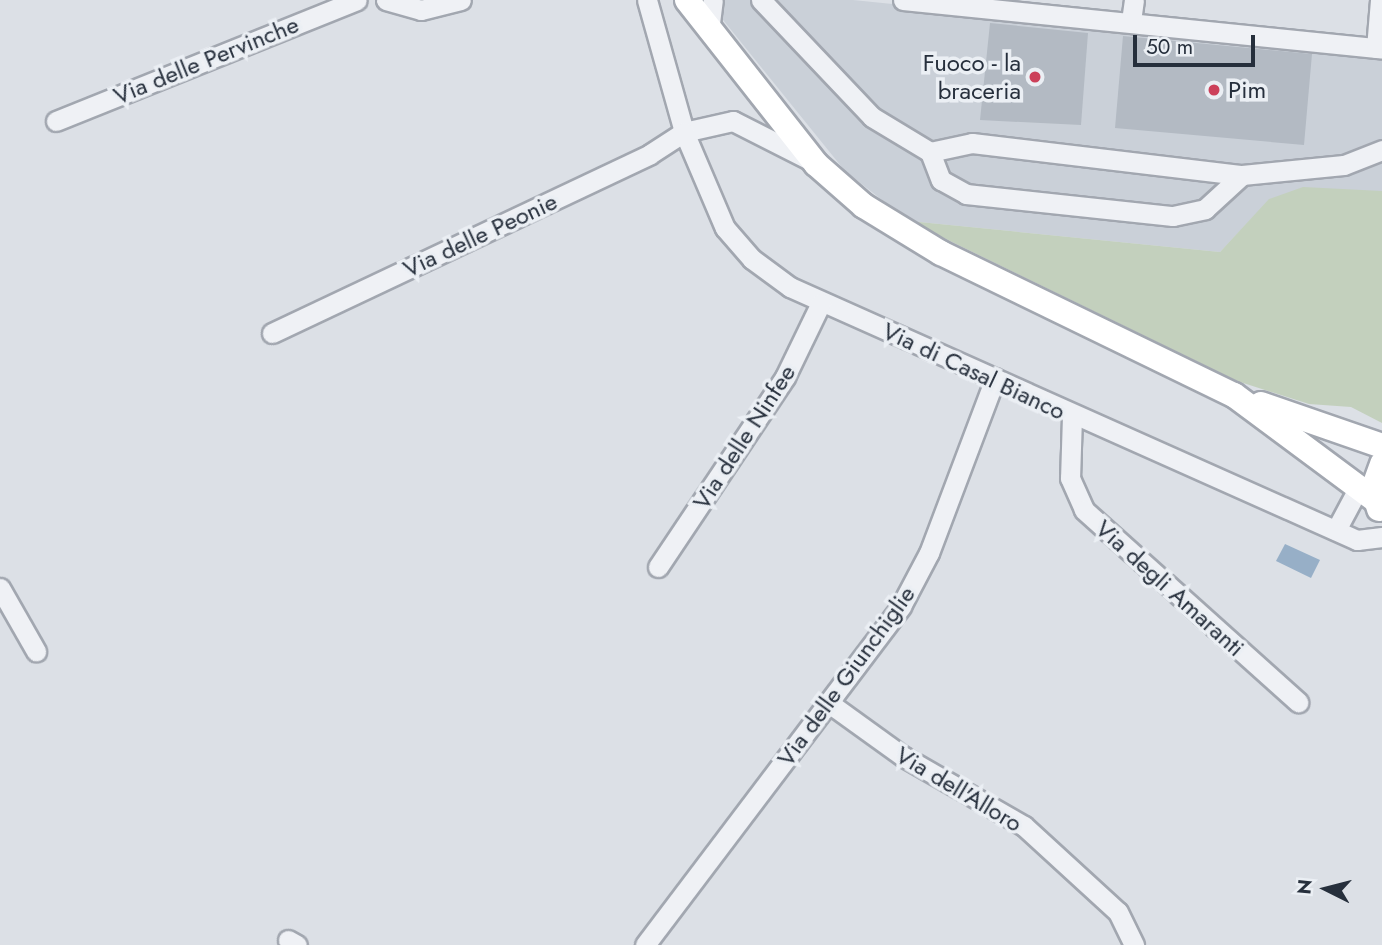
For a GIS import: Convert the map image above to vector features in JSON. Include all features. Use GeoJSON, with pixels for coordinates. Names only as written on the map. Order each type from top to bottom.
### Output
{"type":"FeatureCollection","features":[{"type":"Feature","properties":{"kind":"main road"},"geometry":{"type":"LineString","coordinates":[[687,0],[816,164],[864,206],[940,253],[1234,395],[1382,446]]}},
{"type":"Feature","properties":{"kind":"main road"},"geometry":{"type":"LineString","coordinates":[[1234,395],[1372,499]]}},
{"type":"Feature","properties":{"kind":"main road"},"geometry":{"type":"LineString","coordinates":[[1372,499],[1374,479],[1382,464]]}},
{"type":"Feature","properties":{"kind":"street","name":"Via delle Pervinche"},"geometry":{"type":"LineString","coordinates":[[56,121],[357,0]]}},
{"type":"Feature","properties":{"kind":"street"},"geometry":{"type":"LineString","coordinates":[[386,0],[421,10],[461,0]]}},
{"type":"Feature","properties":{"kind":"street","name":"Via di Casal Bianco"},"geometry":{"type":"LineString","coordinates":[[647,0],[684,132],[729,234],[771,275],[821,303],[995,378],[1072,416],[1382,550]]}},
{"type":"Feature","properties":{"kind":"street"},"geometry":{"type":"LineString","coordinates":[[709,31],[713,0]]}},
{"type":"Feature","properties":{"kind":"street"},"geometry":{"type":"LineString","coordinates":[[761,0],[872,117],[930,152],[941,180],[966,194],[1173,216],[1205,209],[1242,175]]}},
{"type":"Feature","properties":{"kind":"street"},"geometry":{"type":"LineString","coordinates":[[903,0],[1379,48],[1380,0]]}},
{"type":"Feature","properties":{"kind":"street"},"geometry":{"type":"LineString","coordinates":[[1131,21],[1134,0]]}},
{"type":"Feature","properties":{"kind":"street"},"geometry":{"type":"LineString","coordinates":[[684,132],[719,121],[740,123],[816,164]]}},
{"type":"Feature","properties":{"kind":"street","name":"Via delle Peonie"},"geometry":{"type":"LineString","coordinates":[[272,333],[650,154],[684,132]]}},
{"type":"Feature","properties":{"kind":"street"},"geometry":{"type":"LineString","coordinates":[[930,152],[972,143],[1242,175],[1344,165],[1382,150]]}},
{"type":"Feature","properties":{"kind":"street","name":"Via delle Ninfee"},"geometry":{"type":"LineString","coordinates":[[658,567],[781,383],[821,303]]}},
{"type":"Feature","properties":{"kind":"street","name":"Via delle Giunchiglie"},"geometry":{"type":"LineString","coordinates":[[645,945],[829,703],[914,586],[995,378]]}},
{"type":"Feature","properties":{"kind":"street","name":"Via degli Amaranti"},"geometry":{"type":"LineString","coordinates":[[1072,416],[1070,478],[1084,510],[1298,702]]}},
{"type":"Feature","properties":{"kind":"street"},"geometry":{"type":"LineString","coordinates":[[1336,530],[1372,499]]}},
{"type":"Feature","properties":{"kind":"street"},"geometry":{"type":"LineString","coordinates":[[1357,540],[1382,537]]}},
{"type":"Feature","properties":{"kind":"street"},"geometry":{"type":"LineString","coordinates":[[0,588],[36,651]]}},
{"type":"Feature","properties":{"kind":"street","name":"Via dell'Alloro"},"geometry":{"type":"LineString","coordinates":[[829,703],[904,757],[1024,826],[1118,912],[1134,945]]}},
{"type":"Feature","properties":{"kind":"shaded area"},"geometry":{"type":"Polygon","coordinates":[[[707,0],[853,0],[1382,54],[1382,191],[1270,199],[1220,252],[909,221],[845,171],[707,0]]]}},
{"type":"Feature","properties":{"kind":"green space"},"geometry":{"type":"Polygon","coordinates":[[[1303,187],[1382,191],[1382,423],[1351,407],[1309,404],[1237,381],[909,221],[1220,252],[1269,199],[1303,187]]]}},
{"type":"Feature","properties":{"kind":"water"},"geometry":{"type":"Polygon","coordinates":[[[1285,544],[1320,560],[1311,578],[1276,561],[1285,544]]]}},
{"type":"Feature","properties":{"kind":"building","name":"Fuoco - la braceria"},"geometry":{"type":"Polygon","coordinates":[[[990,23],[1088,33],[1081,125],[980,120],[990,23]]]}},
{"type":"Feature","properties":{"kind":"building","name":"Pim"},"geometry":{"type":"Polygon","coordinates":[[[1123,36],[1312,54],[1304,145],[1115,128],[1123,36]]]}},
{"type":"Feature","properties":{"kind":"place","name":"Fuoco - la braceria"},"geometry":{"type":"Point","coordinates":[1035,77]}},
{"type":"Feature","properties":{"kind":"place","name":"Pim"},"geometry":{"type":"Point","coordinates":[1214,90]}}]}
